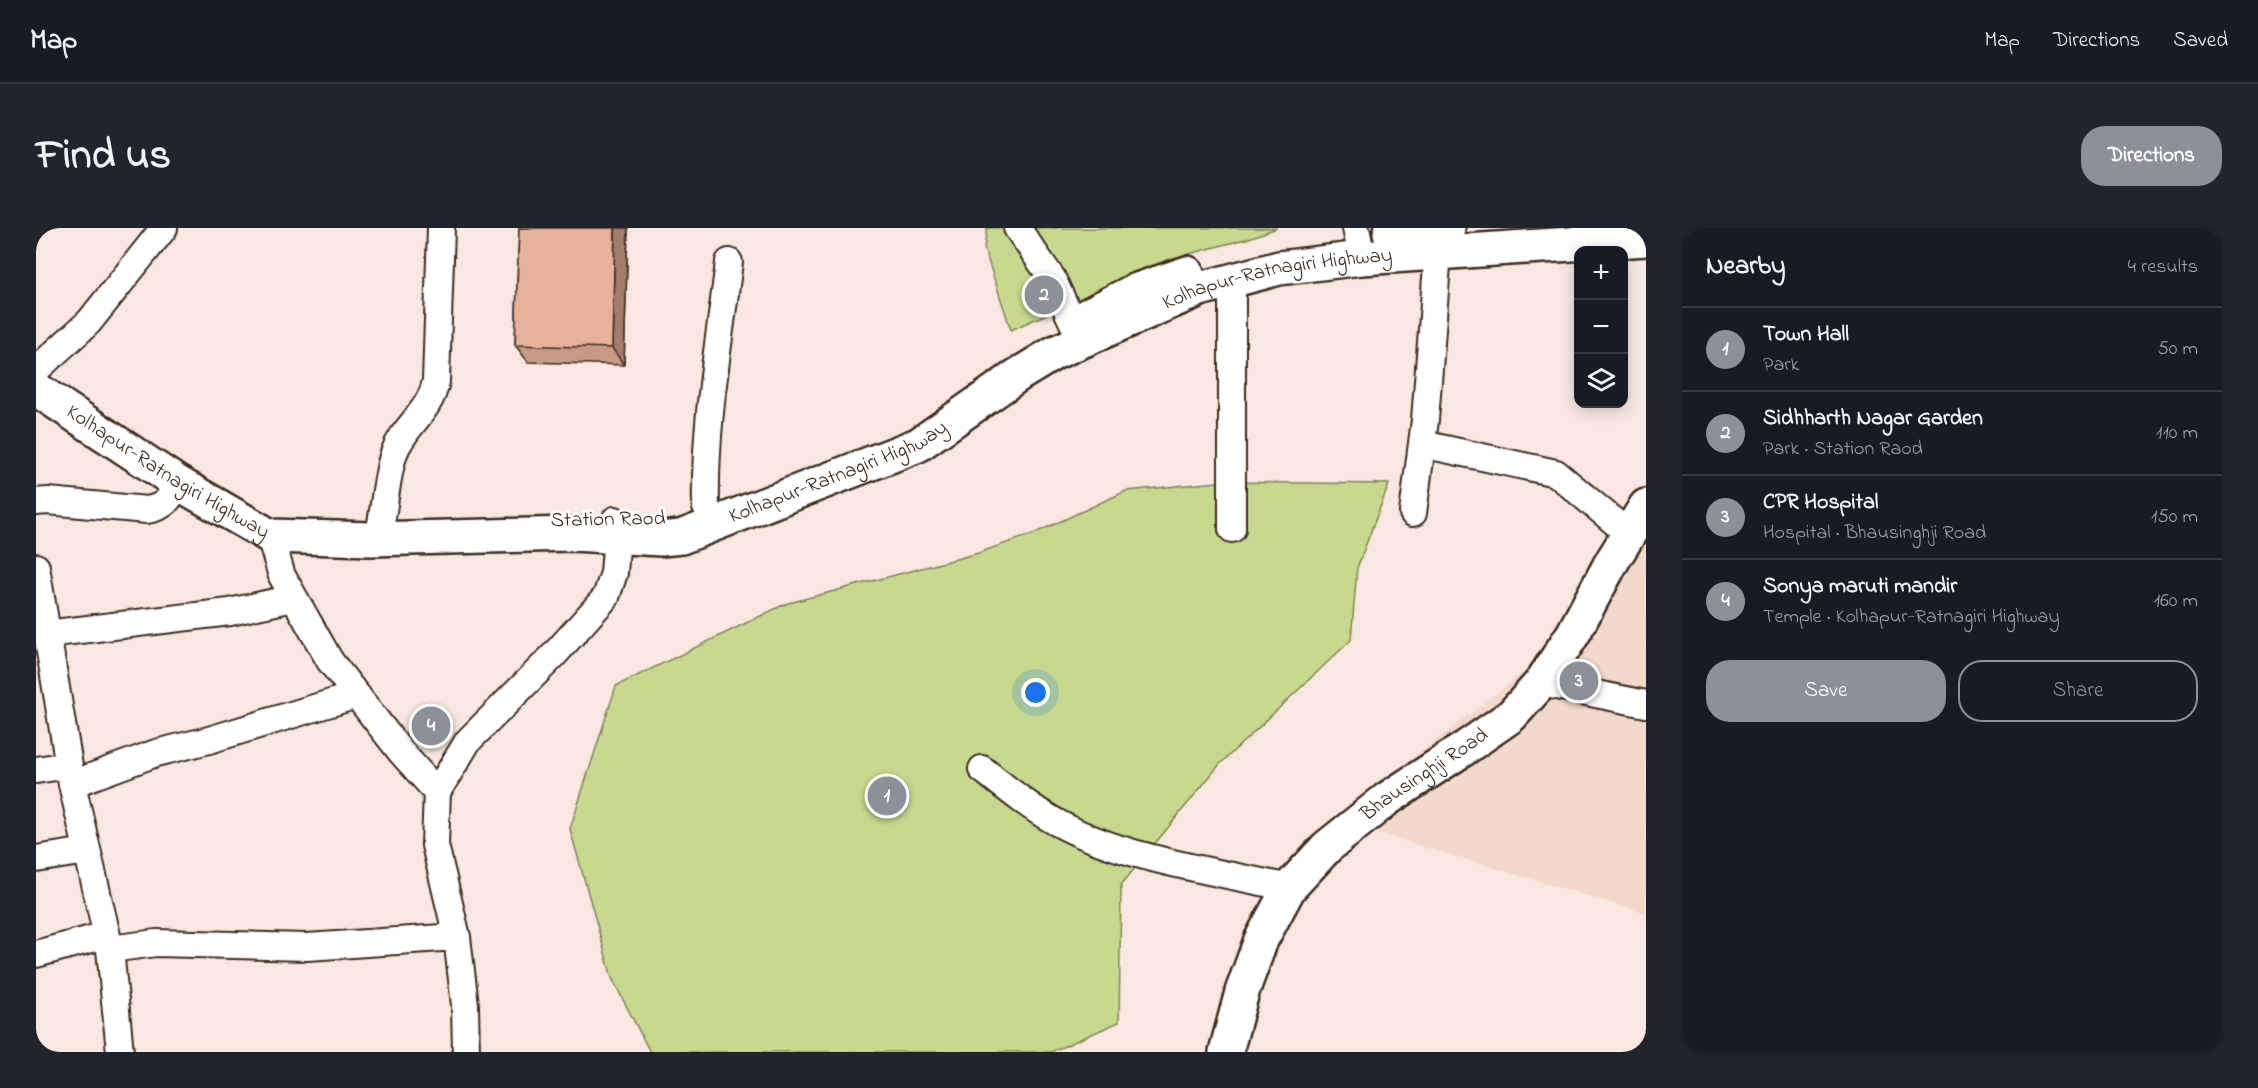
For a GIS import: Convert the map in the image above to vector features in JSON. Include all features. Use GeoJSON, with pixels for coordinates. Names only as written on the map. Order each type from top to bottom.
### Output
{"type":"FeatureCollection","features":[{"type":"Feature","properties":{"kind":"highway"},"geometry":{"type":"LineString","coordinates":[[1443,240],[1646,239]]}},
{"type":"Feature","properties":{"kind":"highway","name":"Station Raod"},"geometry":{"type":"LineString","coordinates":[[36,372],[195,478],[273,525],[381,523],[616,528],[687,517],[706,507],[893,435],[1038,340],[1134,291],[1194,270],[1276,248],[1359,241],[1443,240]]}},
{"type":"Feature","properties":{"kind":"highway","name":"Kolhapur-Ratnagiri Highway"},"geometry":{"type":"LineString","coordinates":[[36,389],[178,483],[270,536],[371,539],[572,534],[616,528],[661,539],[681,537],[918,445],[1018,375],[1054,353],[1200,288],[1280,268],[1359,241]]}},
{"type":"Feature","properties":{"kind":"highway","name":"Bhausinghji Road"},"geometry":{"type":"LineString","coordinates":[[1226,1052],[1242,992],[1261,940],[1289,888],[1327,847],[1386,799],[1510,716],[1541,683],[1573,634],[1646,506]]}},
{"type":"Feature","properties":{"kind":"street"},"geometry":{"type":"LineString","coordinates":[[36,372],[89,322],[164,228]]}},
{"type":"Feature","properties":{"kind":"street"},"geometry":{"type":"LineString","coordinates":[[381,523],[394,453],[406,432],[434,396],[441,228]]}},
{"type":"Feature","properties":{"kind":"street"},"geometry":{"type":"LineString","coordinates":[[1017,228],[1052,278],[1073,323]]}},
{"type":"Feature","properties":{"kind":"street"},"geometry":{"type":"LineString","coordinates":[[1413,513],[1443,240]]}},
{"type":"Feature","properties":{"kind":"street"},"geometry":{"type":"LineString","coordinates":[[706,507],[705,467],[708,426],[729,262]]}},
{"type":"Feature","properties":{"kind":"street"},"geometry":{"type":"LineString","coordinates":[[1232,280],[1232,529]]}},
{"type":"Feature","properties":{"kind":"street"},"geometry":{"type":"LineString","coordinates":[[1422,444],[1556,473],[1629,534]]}},
{"type":"Feature","properties":{"kind":"street"},"geometry":{"type":"LineString","coordinates":[[36,502],[48,501],[147,510],[159,508],[168,502],[178,483]]}},
{"type":"Feature","properties":{"kind":"street"},"geometry":{"type":"LineString","coordinates":[[466,1052],[465,1005],[457,937],[435,845],[437,792],[468,741],[553,656],[606,597],[614,573],[616,528]]}},
{"type":"Feature","properties":{"kind":"street"},"geometry":{"type":"LineString","coordinates":[[270,536],[282,576],[330,661],[401,752],[437,792]]}},
{"type":"Feature","properties":{"kind":"street"},"geometry":{"type":"LineString","coordinates":[[36,567],[71,775],[108,942],[120,1052]]}},
{"type":"Feature","properties":{"kind":"street"},"geometry":{"type":"LineString","coordinates":[[46,634],[230,612],[293,598]]}},
{"type":"Feature","properties":{"kind":"street"},"geometry":{"type":"LineString","coordinates":[[1541,683],[1646,704]]}},
{"type":"Feature","properties":{"kind":"street"},"geometry":{"type":"LineString","coordinates":[[36,770],[71,775],[209,740],[357,695]]}},
{"type":"Feature","properties":{"kind":"street"},"geometry":{"type":"LineString","coordinates":[[982,769],[1026,804],[1058,823],[1103,843],[1163,860],[1289,888]]}},
{"type":"Feature","properties":{"kind":"street"},"geometry":{"type":"LineString","coordinates":[[36,859],[87,851]]}},
{"type":"Feature","properties":{"kind":"street"},"geometry":{"type":"LineString","coordinates":[[36,954],[108,942],[307,946],[457,937]]}},
{"type":"Feature","properties":{"kind":"shaded area"},"geometry":{"type":"Polygon","coordinates":[[[1646,506],[1646,913],[1333,820],[1573,634],[1646,506]]]}},
{"type":"Feature","properties":{"kind":"green space"},"geometry":{"type":"Polygon","coordinates":[[[987,228],[1277,228],[1167,260],[1011,330],[984,248],[987,228]]]}},
{"type":"Feature","properties":{"kind":"green space"},"geometry":{"type":"Polygon","coordinates":[[[1218,482],[1389,484],[1357,568],[1351,640],[1220,764],[1121,885],[1119,1022],[1051,1052],[650,1052],[612,978],[570,829],[616,686],[785,604],[975,554],[1033,534],[1126,491],[1218,482]]]}},
{"type":"Feature","properties":{"kind":"building"},"geometry":{"type":"Polygon","coordinates":[[[519,228],[615,228],[612,348],[515,345],[519,228]]]}},
{"type":"Feature","properties":{"kind":"place","name":"Sidhharth Nagar Garden"},"geometry":{"type":"Point","coordinates":[1044,295]}},
{"type":"Feature","properties":{"kind":"place","name":"CPR Hospital"},"geometry":{"type":"Point","coordinates":[1579,681]}},
{"type":"Feature","properties":{"kind":"place","name":"Sonya maruti mandir"},"geometry":{"type":"Point","coordinates":[431,726]}},
{"type":"Feature","properties":{"kind":"place","name":"Town Hall"},"geometry":{"type":"Point","coordinates":[887,796]}}]}
